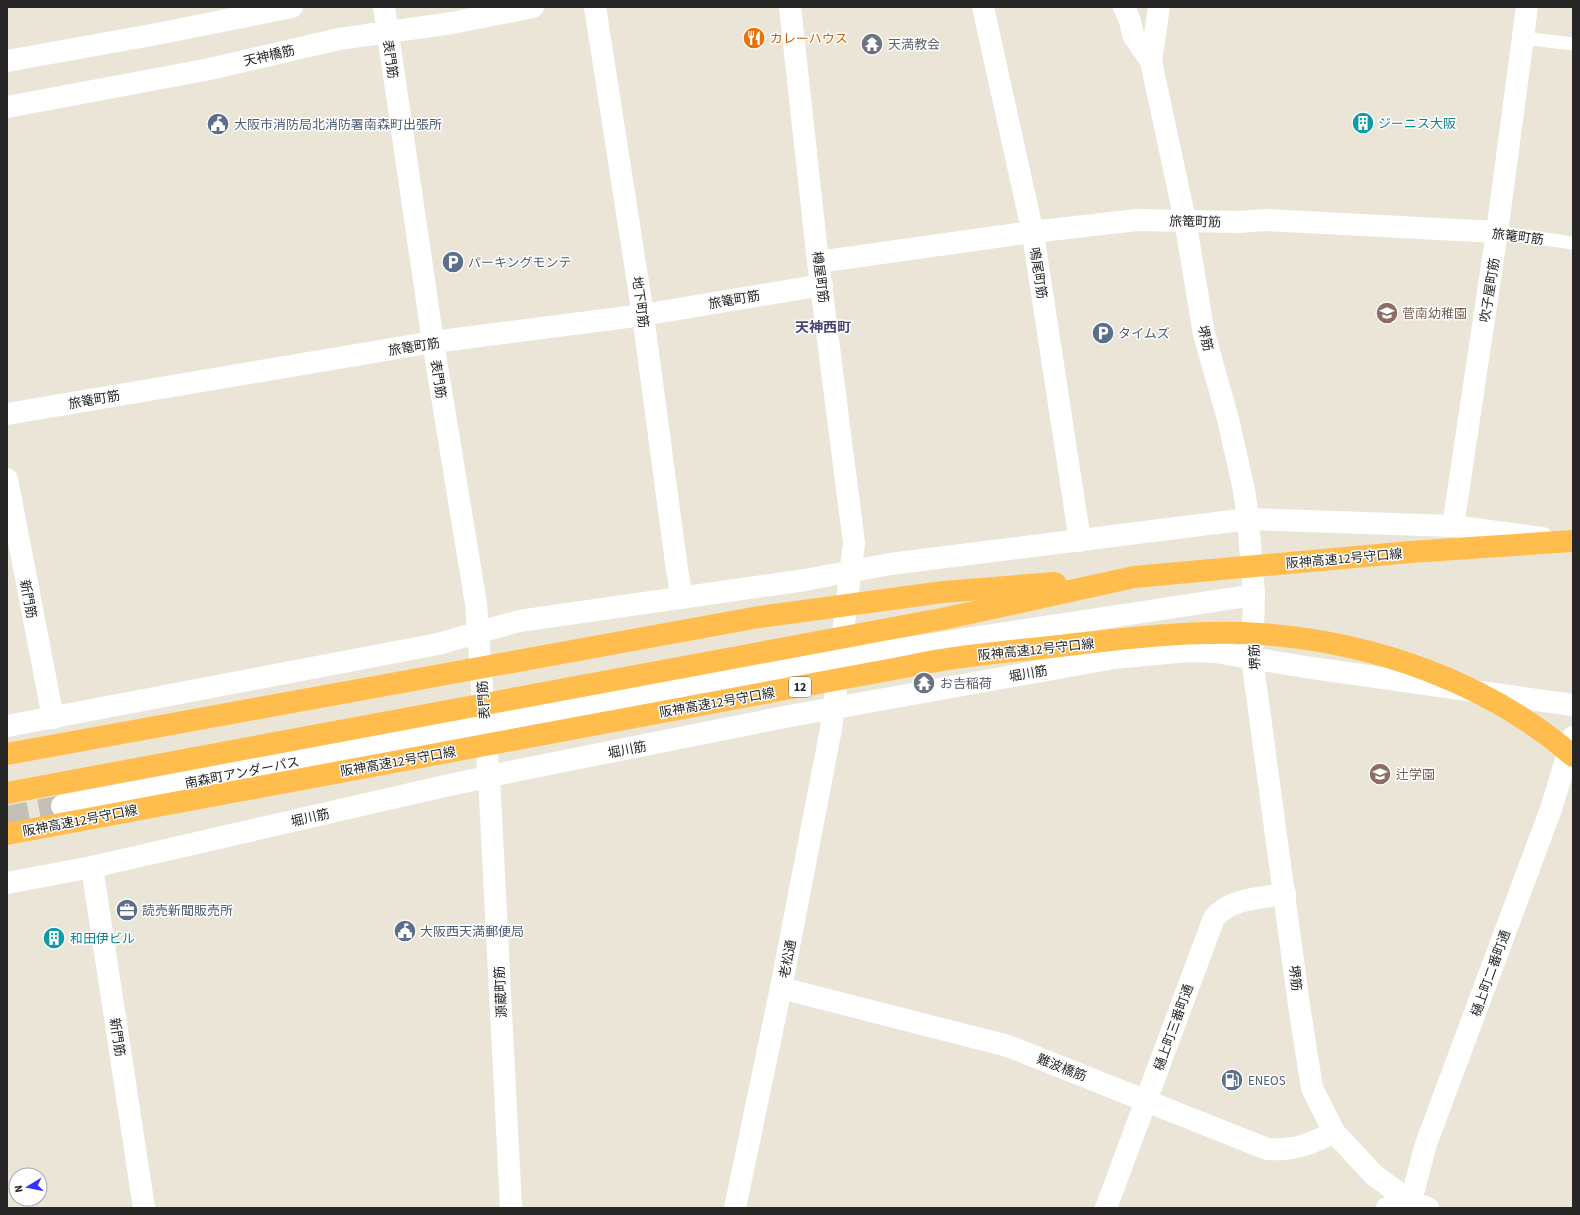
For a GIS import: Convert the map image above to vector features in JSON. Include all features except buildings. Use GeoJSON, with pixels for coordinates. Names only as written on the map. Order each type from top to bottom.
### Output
{"type":"FeatureCollection","features":[{"type":"Feature","properties":{"kind":"highway","name":"阪神高速12号守口線"},"geometry":{"type":"LineString","coordinates":[[7,793],[947,618],[1134,577],[1410,552],[1573,542]]}},
{"type":"Feature","properties":{"kind":"highway"},"geometry":{"type":"LineString","coordinates":[[7,754],[759,617],[943,592],[1134,577]]}},
{"type":"Feature","properties":{"kind":"highway","name":"阪神高速12号守口線"},"geometry":{"type":"LineString","coordinates":[[7,834],[954,658],[1145,636],[1190,633],[1223,632],[1265,634],[1325,642],[1373,652],[1466,687],[1511,711],[1558,743],[1573,756]]}},
{"type":"Feature","properties":{"kind":"street"},"geometry":{"type":"LineString","coordinates":[[7,61],[157,34],[292,7]]}},
{"type":"Feature","properties":{"kind":"street","name":"表門筋"},"geometry":{"type":"LineString","coordinates":[[384,7],[433,342],[476,604],[488,777]]}},
{"type":"Feature","properties":{"kind":"street","name":"天神橋筋"},"geometry":{"type":"LineString","coordinates":[[7,107],[210,69],[339,39],[452,23],[533,7]]}},
{"type":"Feature","properties":{"kind":"street","name":"地下町筋"},"geometry":{"type":"LineString","coordinates":[[595,7],[643,315],[682,598]]}},
{"type":"Feature","properties":{"kind":"street","name":"樽屋町筋"},"geometry":{"type":"LineString","coordinates":[[790,7],[818,262],[854,543],[840,659]]}},
{"type":"Feature","properties":{"kind":"street","name":"鳴尾町筋"},"geometry":{"type":"LineString","coordinates":[[983,7],[1032,232],[1080,541]]}},
{"type":"Feature","properties":{"kind":"street","name":"堺筋"},"geometry":{"type":"LineString","coordinates":[[1124,7],[1130,21],[1133,35],[1151,61]]}},
{"type":"Feature","properties":{"kind":"street","name":"堺筋"},"geometry":{"type":"LineString","coordinates":[[1158,7],[1159,10],[1151,61],[1185,220],[1204,334],[1228,419],[1248,520],[1254,595],[1252,658],[1299,1005],[1312,1088],[1334,1132],[1374,1175],[1416,1206]]}},
{"type":"Feature","properties":{"kind":"street","name":"吹子屋町筋"},"geometry":{"type":"LineString","coordinates":[[1453,526],[1497,232],[1527,7]]}},
{"type":"Feature","properties":{"kind":"street","name":"旅篭町筋"},"geometry":{"type":"LineString","coordinates":[[818,262],[1032,232],[1137,220],[1238,222],[1265,220],[1497,232]]}},
{"type":"Feature","properties":{"kind":"street","name":"旅篭町筋"},"geometry":{"type":"LineString","coordinates":[[7,414],[433,342],[643,315],[822,285]]}},
{"type":"Feature","properties":{"kind":"street","name":"新門筋"},"geometry":{"type":"LineString","coordinates":[[7,479],[53,718]]}},
{"type":"Feature","properties":{"kind":"street"},"geometry":{"type":"LineString","coordinates":[[7,726],[438,644],[519,622],[805,580],[890,564],[1248,520],[1453,526],[1573,542]]}},
{"type":"Feature","properties":{"kind":"street","name":"南森町アンダーパス"},"geometry":{"type":"LineString","coordinates":[[62,806],[840,659],[1254,595]]}},
{"type":"Feature","properties":{"kind":"street","name":"堀川筋"},"geometry":{"type":"LineString","coordinates":[[7,883],[92,867],[488,777],[782,717],[834,709],[1114,658],[1188,651],[1215,652],[1573,705]]}},
{"type":"Feature","properties":{"kind":"street","name":"老松通"},"geometry":{"type":"LineString","coordinates":[[735,1208],[781,988],[831,730],[840,659]]}},
{"type":"Feature","properties":{"kind":"street","name":"樋上町二番町通"},"geometry":{"type":"LineString","coordinates":[[1416,1206],[1426,1144],[1551,809],[1573,737]]}},
{"type":"Feature","properties":{"kind":"street","name":"源蔵町筋"},"geometry":{"type":"LineString","coordinates":[[488,777],[511,1208]]}},
{"type":"Feature","properties":{"kind":"street","name":"新門筋"},"geometry":{"type":"LineString","coordinates":[[92,867],[144,1208]]}},
{"type":"Feature","properties":{"kind":"street","name":"樋上町三番町通"},"geometry":{"type":"LineString","coordinates":[[1106,1208],[1214,918],[1220,911],[1235,902],[1285,894]]}},
{"type":"Feature","properties":{"kind":"street","name":"難波橋筋"},"geometry":{"type":"LineString","coordinates":[[781,988],[1008,1046],[1267,1149],[1290,1150],[1313,1143],[1334,1132]]}},
{"type":"Feature","properties":{"kind":"street"},"geometry":{"type":"LineString","coordinates":[[1387,1208],[1416,1206]]}},
{"type":"Feature","properties":{"kind":"lane"},"geometry":{"type":"LineString","coordinates":[[1523,38],[1573,44]]}},
{"type":"Feature","properties":{"kind":"lane","name":"旅篭町筋"},"geometry":{"type":"LineString","coordinates":[[1497,232],[1573,243]]}},
{"type":"Feature","properties":{"kind":"tunnel"},"geometry":{"type":"LineString","coordinates":[[7,817],[62,806]]}},
{"type":"Feature","properties":{"kind":"place","name":"カレーハウス"},"geometry":{"type":"Point","coordinates":[754,38]}},
{"type":"Feature","properties":{"kind":"place","name":"天満教会"},"geometry":{"type":"Point","coordinates":[872,44]}},
{"type":"Feature","properties":{"kind":"place","name":"ジーニス大阪"},"geometry":{"type":"Point","coordinates":[1363,123]}},
{"type":"Feature","properties":{"kind":"place","name":"大阪市消防局北消防署南森町出張所"},"geometry":{"type":"Point","coordinates":[218,124]}},
{"type":"Feature","properties":{"kind":"place","name":"パーキングモンテ"},"geometry":{"type":"Point","coordinates":[453,262]}},
{"type":"Feature","properties":{"kind":"place","name":"菅南幼稚園"},"geometry":{"type":"Point","coordinates":[1387,313]}},
{"type":"Feature","properties":{"kind":"place","name":"タイムズ"},"geometry":{"type":"Point","coordinates":[1103,333]}},
{"type":"Feature","properties":{"kind":"place","name":"お𠮷稲荷"},"geometry":{"type":"Point","coordinates":[924,683]}},
{"type":"Feature","properties":{"kind":"place","name":"辻学園"},"geometry":{"type":"Point","coordinates":[1380,774]}},
{"type":"Feature","properties":{"kind":"place","name":"読売新聞販売所"},"geometry":{"type":"Point","coordinates":[127,910]}},
{"type":"Feature","properties":{"kind":"place","name":"大阪西天満郵便局"},"geometry":{"type":"Point","coordinates":[405,931]}},
{"type":"Feature","properties":{"kind":"place","name":"和田伊ビル"},"geometry":{"type":"Point","coordinates":[54,938]}},
{"type":"Feature","properties":{"kind":"place","name":"ENEOS"},"geometry":{"type":"Point","coordinates":[1232,1080]}},
{"type":"Feature","properties":{"kind":"district","name":"天神西町"},"geometry":{"type":"Point","coordinates":[823,327]}}]}
